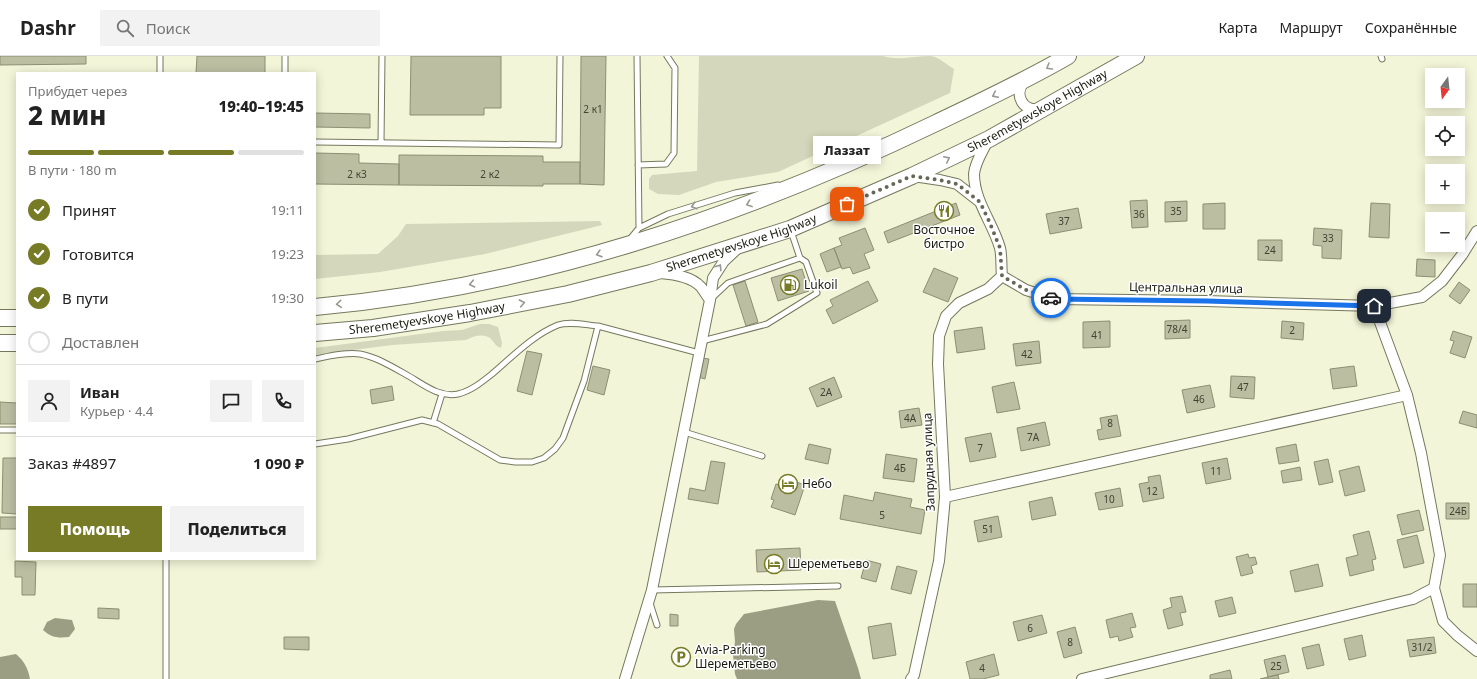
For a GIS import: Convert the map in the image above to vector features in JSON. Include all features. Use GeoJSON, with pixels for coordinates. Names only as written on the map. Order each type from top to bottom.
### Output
{"type":"FeatureCollection","features":[{"type":"Feature","properties":{"kind":"main road"},"geometry":{"type":"LineString","coordinates":[[316,307],[363,302],[459,287],[558,265],[623,247],[727,212],[814,178],[888,146],[1030,78],[1068,56]]}},
{"type":"Feature","properties":{"kind":"main road","name":"Sheremetyevskoye Highway"},"geometry":{"type":"LineString","coordinates":[[316,333],[373,328],[470,313],[568,294],[651,273],[790,228],[912,176],[989,139],[1136,56]]}},
{"type":"Feature","properties":{"kind":"main road"},"geometry":{"type":"LineString","coordinates":[[0,318],[16,318]]}},
{"type":"Feature","properties":{"kind":"main road"},"geometry":{"type":"LineString","coordinates":[[0,343],[16,343]]}},
{"type":"Feature","properties":{"kind":"street"},"geometry":{"type":"LineString","coordinates":[[1030,78],[1024,82],[1020,89],[1020,97],[1023,104],[1029,109],[1037,110],[1045,107]]}},
{"type":"Feature","properties":{"kind":"street"},"geometry":{"type":"LineString","coordinates":[[989,139],[976,162],[974,174],[980,202],[1000,248],[1002,276]]}},
{"type":"Feature","properties":{"kind":"street"},"geometry":{"type":"LineString","coordinates":[[912,176],[957,184],[980,202]]}},
{"type":"Feature","properties":{"kind":"street","name":"Центральная улица"},"geometry":{"type":"LineString","coordinates":[[1002,276],[1026,290],[1055,299],[1206,301],[1374,306],[1422,297],[1442,281],[1462,255],[1477,231]]}},
{"type":"Feature","properties":{"kind":"street"},"geometry":{"type":"LineString","coordinates":[[624,679],[652,590],[710,300],[713,278],[724,261],[744,243]]}},
{"type":"Feature","properties":{"kind":"street"},"geometry":{"type":"LineString","coordinates":[[651,273],[673,274],[688,279],[700,286],[710,300]]}},
{"type":"Feature","properties":{"kind":"street","name":"Запрудная улица"},"geometry":{"type":"LineString","coordinates":[[914,678],[939,561],[945,497],[938,364],[939,336],[946,316],[959,303],[988,289],[1002,276]]}},
{"type":"Feature","properties":{"kind":"street"},"geometry":{"type":"LineString","coordinates":[[1374,306],[1407,395],[1421,453],[1440,555],[1434,588],[1443,622],[1477,651]]}},
{"type":"Feature","properties":{"kind":"street"},"geometry":{"type":"LineString","coordinates":[[945,497],[1407,395]]}},
{"type":"Feature","properties":{"kind":"street"},"geometry":{"type":"LineString","coordinates":[[1082,679],[1413,599],[1434,588]]}},
{"type":"Feature","properties":{"kind":"lane"},"geometry":{"type":"LineString","coordinates":[[160,56],[160,72]]}},
{"type":"Feature","properties":{"kind":"lane"},"geometry":{"type":"LineString","coordinates":[[285,56],[285,72]]}},
{"type":"Feature","properties":{"kind":"lane"},"geometry":{"type":"LineString","coordinates":[[381,143],[382,56]]}},
{"type":"Feature","properties":{"kind":"lane"},"geometry":{"type":"LineString","coordinates":[[316,142],[559,145],[560,56]]}},
{"type":"Feature","properties":{"kind":"lane"},"geometry":{"type":"LineString","coordinates":[[637,56],[639,228]]}},
{"type":"Feature","properties":{"kind":"lane"},"geometry":{"type":"LineString","coordinates":[[638,165],[666,164],[674,153],[675,68],[667,56]]}},
{"type":"Feature","properties":{"kind":"lane"},"geometry":{"type":"LineString","coordinates":[[623,247],[639,228],[668,214],[735,193],[814,178]]}},
{"type":"Feature","properties":{"kind":"lane"},"geometry":{"type":"LineString","coordinates":[[701,342],[767,324],[817,293],[806,262],[800,258],[790,228]]}},
{"type":"Feature","properties":{"kind":"lane"},"geometry":{"type":"LineString","coordinates":[[710,300],[728,283],[800,258]]}},
{"type":"Feature","properties":{"kind":"lane"},"geometry":{"type":"LineString","coordinates":[[316,358],[345,354],[360,354],[379,360],[406,374],[426,387],[442,394],[458,394],[477,386],[535,338],[559,325],[579,324],[598,326],[699,354]]}},
{"type":"Feature","properties":{"kind":"lane"},"geometry":{"type":"LineString","coordinates":[[316,444],[348,439],[422,420],[438,424],[500,460],[532,462],[544,458],[555,449],[562,438],[584,381],[598,326]]}},
{"type":"Feature","properties":{"kind":"lane"},"geometry":{"type":"LineString","coordinates":[[433,423],[442,394]]}},
{"type":"Feature","properties":{"kind":"lane"},"geometry":{"type":"LineString","coordinates":[[0,430],[16,430]]}},
{"type":"Feature","properties":{"kind":"lane"},"geometry":{"type":"LineString","coordinates":[[684,432],[762,456]]}},
{"type":"Feature","properties":{"kind":"lane"},"geometry":{"type":"LineString","coordinates":[[166,560],[166,679]]}},
{"type":"Feature","properties":{"kind":"lane"},"geometry":{"type":"LineString","coordinates":[[652,590],[838,586]]}},
{"type":"Feature","properties":{"kind":"lane"},"geometry":{"type":"LineString","coordinates":[[649,600],[657,625]]}},
{"type":"Feature","properties":{"kind":"shaded area"},"geometry":{"type":"Polygon","coordinates":[[[699,56],[883,56],[901,58],[931,56],[940,59],[954,69],[950,93],[778,172],[716,182],[679,195],[658,194],[649,189],[649,179],[652,175],[697,171],[699,56]]]}},
{"type":"Feature","properties":{"kind":"shaded area"},"geometry":{"type":"Polygon","coordinates":[[[600,221],[602,225],[485,254],[380,272],[316,279],[316,255],[378,254],[398,236],[406,224],[600,221]]]}},
{"type":"Feature","properties":{"kind":"shaded area"},"geometry":{"type":"Polygon","coordinates":[[[480,324],[489,324],[498,327],[502,343],[501,348],[488,337],[476,336],[466,340],[392,345],[316,355],[316,348],[443,331],[462,330],[480,324]]]}},
{"type":"Feature","properties":{"kind":"shaded area"},"geometry":{"type":"Polygon","coordinates":[[[818,600],[835,601],[861,679],[737,679],[733,654],[735,642],[734,629],[744,614],[818,600]]]}},
{"type":"Feature","properties":{"kind":"shaded area"},"geometry":{"type":"Polygon","coordinates":[[[55,618],[72,620],[75,629],[69,637],[55,637],[49,635],[43,630],[47,622],[55,618]]]}},
{"type":"Feature","properties":{"kind":"shaded area"},"geometry":{"type":"Polygon","coordinates":[[[16,654],[25,665],[30,679],[0,679],[0,657],[16,654]]]}},
{"type":"Feature","properties":{"kind":"building"},"geometry":{"type":"Polygon","coordinates":[[[0,56],[86,56],[86,64],[0,65],[0,56]]]}},
{"type":"Feature","properties":{"kind":"building"},"geometry":{"type":"Polygon","coordinates":[[[197,56],[265,56],[265,72],[196,72],[197,56]]]}},
{"type":"Feature","properties":{"kind":"building"},"geometry":{"type":"Polygon","coordinates":[[[411,56],[501,56],[501,108],[484,108],[484,115],[410,115],[411,56]]]}},
{"type":"Feature","properties":{"kind":"building"},"geometry":{"type":"Polygon","coordinates":[[[581,56],[606,56],[604,185],[580,184],[581,56]]]}},
{"type":"Feature","properties":{"kind":"building"},"geometry":{"type":"Polygon","coordinates":[[[316,113],[370,114],[370,128],[316,127],[316,113]]]}},
{"type":"Feature","properties":{"kind":"building"},"geometry":{"type":"Polygon","coordinates":[[[316,153],[359,154],[359,163],[399,164],[399,185],[316,184],[316,153]]]}},
{"type":"Feature","properties":{"kind":"building"},"geometry":{"type":"Polygon","coordinates":[[[399,155],[543,156],[543,162],[580,162],[580,184],[543,184],[543,186],[399,185],[399,155]]]}},
{"type":"Feature","properties":{"kind":"building"},"geometry":{"type":"Polygon","coordinates":[[[1147,200],[1148,227],[1132,228],[1130,201],[1147,200]]]}},
{"type":"Feature","properties":{"kind":"building"},"geometry":{"type":"Polygon","coordinates":[[[1187,201],[1187,221],[1165,222],[1165,202],[1187,201]]]}},
{"type":"Feature","properties":{"kind":"building"},"geometry":{"type":"Polygon","coordinates":[[[956,203],[960,215],[888,243],[884,232],[956,203]]]}},
{"type":"Feature","properties":{"kind":"building"},"geometry":{"type":"Polygon","coordinates":[[[1225,203],[1225,229],[1203,229],[1203,204],[1225,203]]]}},
{"type":"Feature","properties":{"kind":"building"},"geometry":{"type":"Polygon","coordinates":[[[1371,203],[1390,204],[1389,238],[1369,237],[1371,203]]]}},
{"type":"Feature","properties":{"kind":"building"},"geometry":{"type":"Polygon","coordinates":[[[1078,208],[1082,228],[1050,234],[1046,214],[1078,208]]]}},
{"type":"Feature","properties":{"kind":"building"},"geometry":{"type":"Polygon","coordinates":[[[865,228],[874,250],[864,254],[870,268],[853,274],[850,267],[842,269],[834,248],[842,245],[839,238],[865,228]]]}},
{"type":"Feature","properties":{"kind":"building"},"geometry":{"type":"Polygon","coordinates":[[[1314,228],[1342,230],[1341,259],[1322,258],[1322,246],[1313,245],[1314,228]]]}},
{"type":"Feature","properties":{"kind":"building"},"geometry":{"type":"Polygon","coordinates":[[[1258,240],[1282,240],[1282,261],[1258,260],[1258,240]]]}},
{"type":"Feature","properties":{"kind":"building"},"geometry":{"type":"Polygon","coordinates":[[[834,248],[841,267],[827,272],[820,254],[834,248]]]}},
{"type":"Feature","properties":{"kind":"building"},"geometry":{"type":"Polygon","coordinates":[[[1417,259],[1435,260],[1435,277],[1416,276],[1417,259]]]}},
{"type":"Feature","properties":{"kind":"building"},"geometry":{"type":"Polygon","coordinates":[[[934,268],[958,278],[948,302],[923,292],[934,268]]]}},
{"type":"Feature","properties":{"kind":"building","name":"Lukoil"},"geometry":{"type":"Polygon","coordinates":[[[802,269],[809,291],[778,301],[771,278],[802,269]]]}},
{"type":"Feature","properties":{"kind":"building"},"geometry":{"type":"Polygon","coordinates":[[[745,281],[758,322],[746,326],[733,285],[745,281]]]}},
{"type":"Feature","properties":{"kind":"building"},"geometry":{"type":"Polygon","coordinates":[[[868,281],[878,301],[833,324],[826,310],[833,306],[830,300],[868,281]]]}},
{"type":"Feature","properties":{"kind":"building"},"geometry":{"type":"Polygon","coordinates":[[[1459,282],[1470,290],[1460,304],[1449,296],[1459,282]]]}},
{"type":"Feature","properties":{"kind":"building"},"geometry":{"type":"Polygon","coordinates":[[[1190,320],[1190,338],[1165,339],[1165,321],[1190,320]]]}},
{"type":"Feature","properties":{"kind":"building"},"geometry":{"type":"Polygon","coordinates":[[[1110,321],[1110,347],[1083,348],[1083,322],[1110,321]]]}},
{"type":"Feature","properties":{"kind":"building"},"geometry":{"type":"Polygon","coordinates":[[[1282,321],[1304,323],[1303,340],[1281,338],[1282,321]]]}},
{"type":"Feature","properties":{"kind":"building"},"geometry":{"type":"Polygon","coordinates":[[[982,327],[985,349],[957,353],[954,331],[982,327]]]}},
{"type":"Feature","properties":{"kind":"building"},"geometry":{"type":"Polygon","coordinates":[[[1453,331],[1472,337],[1465,358],[1450,353],[1454,341],[1450,340],[1453,331]]]}},
{"type":"Feature","properties":{"kind":"building"},"geometry":{"type":"Polygon","coordinates":[[[1039,341],[1041,363],[1016,366],[1013,344],[1039,341]]]}},
{"type":"Feature","properties":{"kind":"building"},"geometry":{"type":"Polygon","coordinates":[[[527,351],[542,354],[532,395],[517,391],[527,351]]]}},
{"type":"Feature","properties":{"kind":"building"},"geometry":{"type":"Polygon","coordinates":[[[702,358],[709,359],[705,379],[698,377],[702,358]]]}},
{"type":"Feature","properties":{"kind":"building"},"geometry":{"type":"Polygon","coordinates":[[[593,366],[610,370],[604,395],[587,390],[593,366]]]}},
{"type":"Feature","properties":{"kind":"building"},"geometry":{"type":"Polygon","coordinates":[[[1354,366],[1357,386],[1333,389],[1330,369],[1354,366]]]}},
{"type":"Feature","properties":{"kind":"building"},"geometry":{"type":"Polygon","coordinates":[[[1231,376],[1255,377],[1254,399],[1230,397],[1231,376]]]}},
{"type":"Feature","properties":{"kind":"building"},"geometry":{"type":"Polygon","coordinates":[[[834,377],[842,397],[817,407],[809,388],[834,377]]]}},
{"type":"Feature","properties":{"kind":"building"},"geometry":{"type":"Polygon","coordinates":[[[1014,382],[1020,409],[997,413],[992,387],[1014,382]]]}},
{"type":"Feature","properties":{"kind":"building"},"geometry":{"type":"Polygon","coordinates":[[[1210,385],[1215,407],[1187,413],[1182,390],[1210,385]]]}},
{"type":"Feature","properties":{"kind":"building"},"geometry":{"type":"Polygon","coordinates":[[[392,386],[394,400],[372,404],[370,390],[392,386]]]}},
{"type":"Feature","properties":{"kind":"building"},"geometry":{"type":"Polygon","coordinates":[[[0,402],[16,403],[16,424],[0,424],[0,402]]]}},
{"type":"Feature","properties":{"kind":"building"},"geometry":{"type":"Polygon","coordinates":[[[919,408],[922,425],[901,428],[899,411],[919,408]]]}},
{"type":"Feature","properties":{"kind":"building"},"geometry":{"type":"Polygon","coordinates":[[[1463,411],[1477,415],[1477,428],[1459,423],[1463,411]]]}},
{"type":"Feature","properties":{"kind":"building"},"geometry":{"type":"Polygon","coordinates":[[[1117,415],[1121,436],[1099,440],[1097,430],[1102,429],[1100,418],[1117,415]]]}},
{"type":"Feature","properties":{"kind":"building"},"geometry":{"type":"Polygon","coordinates":[[[1045,422],[1050,445],[1021,451],[1017,428],[1045,422]]]}},
{"type":"Feature","properties":{"kind":"building"},"geometry":{"type":"Polygon","coordinates":[[[991,433],[996,457],[970,462],[965,438],[991,433]]]}},
{"type":"Feature","properties":{"kind":"building"},"geometry":{"type":"Polygon","coordinates":[[[809,444],[831,449],[828,464],[805,459],[809,444]]]}},
{"type":"Feature","properties":{"kind":"building"},"geometry":{"type":"Polygon","coordinates":[[[1296,444],[1299,461],[1279,464],[1276,448],[1296,444]]]}},
{"type":"Feature","properties":{"kind":"building"},"geometry":{"type":"Polygon","coordinates":[[[886,454],[917,459],[914,482],[883,478],[886,454]]]}},
{"type":"Feature","properties":{"kind":"building"},"geometry":{"type":"Polygon","coordinates":[[[3,458],[16,458],[16,514],[2,513],[3,458]]]}},
{"type":"Feature","properties":{"kind":"building"},"geometry":{"type":"Polygon","coordinates":[[[1227,458],[1231,479],[1206,484],[1202,463],[1227,458]]]}},
{"type":"Feature","properties":{"kind":"building"},"geometry":{"type":"Polygon","coordinates":[[[1328,459],[1333,482],[1319,485],[1314,462],[1328,459]]]}},
{"type":"Feature","properties":{"kind":"building"},"geometry":{"type":"Polygon","coordinates":[[[711,461],[725,463],[718,504],[688,499],[690,488],[705,491],[711,461]]]}},
{"type":"Feature","properties":{"kind":"building"},"geometry":{"type":"Polygon","coordinates":[[[1359,466],[1365,491],[1345,496],[1339,471],[1359,466]]]}},
{"type":"Feature","properties":{"kind":"building"},"geometry":{"type":"Polygon","coordinates":[[[1300,467],[1302,480],[1283,483],[1281,471],[1300,467]]]}},
{"type":"Feature","properties":{"kind":"building"},"geometry":{"type":"Polygon","coordinates":[[[1160,475],[1164,498],[1143,502],[1139,484],[1149,482],[1148,477],[1160,475]]]}},
{"type":"Feature","properties":{"kind":"building"},"geometry":{"type":"Polygon","coordinates":[[[782,477],[805,485],[795,515],[771,507],[774,500],[771,499],[776,484],[779,485],[782,477]]]}},
{"type":"Feature","properties":{"kind":"building"},"geometry":{"type":"Polygon","coordinates":[[[1120,488],[1123,506],[1099,510],[1095,493],[1120,488]]]}},
{"type":"Feature","properties":{"kind":"building"},"geometry":{"type":"Polygon","coordinates":[[[875,492],[912,499],[910,507],[925,510],[921,534],[840,519],[844,495],[873,501],[875,492]]]}},
{"type":"Feature","properties":{"kind":"building"},"geometry":{"type":"Polygon","coordinates":[[[1052,497],[1056,515],[1032,520],[1029,502],[1052,497]]]}},
{"type":"Feature","properties":{"kind":"building"},"geometry":{"type":"Polygon","coordinates":[[[1446,503],[1469,503],[1469,519],[1446,519],[1446,503]]]}},
{"type":"Feature","properties":{"kind":"building"},"geometry":{"type":"Polygon","coordinates":[[[1419,510],[1424,530],[1402,535],[1397,515],[1419,510]]]}},
{"type":"Feature","properties":{"kind":"building"},"geometry":{"type":"Polygon","coordinates":[[[998,516],[1002,537],[978,542],[974,521],[998,516]]]}},
{"type":"Feature","properties":{"kind":"building"},"geometry":{"type":"Polygon","coordinates":[[[0,517],[16,517],[16,529],[0,529],[0,517]]]}},
{"type":"Feature","properties":{"kind":"building"},"geometry":{"type":"Polygon","coordinates":[[[1369,531],[1376,559],[1372,560],[1374,570],[1350,576],[1346,558],[1358,555],[1353,535],[1369,531]]]}},
{"type":"Feature","properties":{"kind":"building"},"geometry":{"type":"Polygon","coordinates":[[[1417,535],[1424,563],[1404,568],[1397,540],[1417,535]]]}},
{"type":"Feature","properties":{"kind":"building"},"geometry":{"type":"Polygon","coordinates":[[[800,548],[801,570],[757,572],[756,550],[800,548]]]}},
{"type":"Feature","properties":{"kind":"building"},"geometry":{"type":"Polygon","coordinates":[[[1248,554],[1249,558],[1255,557],[1257,564],[1251,566],[1253,573],[1241,576],[1236,557],[1248,554]]]}},
{"type":"Feature","properties":{"kind":"building"},"geometry":{"type":"Polygon","coordinates":[[[866,560],[881,564],[876,582],[861,578],[866,560]]]}},
{"type":"Feature","properties":{"kind":"building"},"geometry":{"type":"Polygon","coordinates":[[[15,561],[36,562],[35,595],[22,595],[22,577],[15,577],[15,561]]]}},
{"type":"Feature","properties":{"kind":"building"},"geometry":{"type":"Polygon","coordinates":[[[1318,564],[1323,586],[1295,592],[1290,571],[1318,564]]]}},
{"type":"Feature","properties":{"kind":"building"},"geometry":{"type":"Polygon","coordinates":[[[897,566],[917,571],[911,594],[891,589],[897,566]]]}},
{"type":"Feature","properties":{"kind":"building"},"geometry":{"type":"Polygon","coordinates":[[[1463,584],[1477,584],[1477,607],[1463,607],[1463,584]]]}},
{"type":"Feature","properties":{"kind":"building"},"geometry":{"type":"Polygon","coordinates":[[[1182,596],[1186,612],[1180,613],[1183,625],[1168,629],[1163,610],[1172,607],[1170,598],[1182,596]]]}},
{"type":"Feature","properties":{"kind":"building"},"geometry":{"type":"Polygon","coordinates":[[[1232,597],[1236,613],[1219,617],[1215,601],[1232,597]]]}},
{"type":"Feature","properties":{"kind":"building"},"geometry":{"type":"Polygon","coordinates":[[[98,608],[119,609],[119,619],[98,618],[98,608]]]}},
{"type":"Feature","properties":{"kind":"building"},"geometry":{"type":"Polygon","coordinates":[[[1132,613],[1136,627],[1130,628],[1133,637],[1119,641],[1118,636],[1110,638],[1106,620],[1132,613]]]}},
{"type":"Feature","properties":{"kind":"building"},"geometry":{"type":"Polygon","coordinates":[[[670,614],[678,615],[678,626],[670,626],[670,614]]]}},
{"type":"Feature","properties":{"kind":"building"},"geometry":{"type":"Polygon","coordinates":[[[1042,615],[1047,633],[1018,641],[1013,622],[1042,615]]]}},
{"type":"Feature","properties":{"kind":"building"},"geometry":{"type":"Polygon","coordinates":[[[891,623],[896,655],[873,659],[868,627],[891,623]]]}},
{"type":"Feature","properties":{"kind":"building"},"geometry":{"type":"Polygon","coordinates":[[[1075,627],[1082,653],[1064,658],[1057,632],[1075,627]]]}},
{"type":"Feature","properties":{"kind":"building"},"geometry":{"type":"Polygon","coordinates":[[[1362,635],[1366,656],[1349,660],[1344,639],[1362,635]]]}},
{"type":"Feature","properties":{"kind":"building"},"geometry":{"type":"Polygon","coordinates":[[[284,637],[309,637],[309,650],[284,649],[284,637]]]}},
{"type":"Feature","properties":{"kind":"building"},"geometry":{"type":"Polygon","coordinates":[[[1434,637],[1436,653],[1410,657],[1407,640],[1434,637]]]}},
{"type":"Feature","properties":{"kind":"building"},"geometry":{"type":"Polygon","coordinates":[[[1319,644],[1324,665],[1307,669],[1302,648],[1319,644]]]}},
{"type":"Feature","properties":{"kind":"building"},"geometry":{"type":"Polygon","coordinates":[[[994,654],[999,675],[983,679],[970,679],[966,662],[994,654]]]}},
{"type":"Feature","properties":{"kind":"building"},"geometry":{"type":"Polygon","coordinates":[[[1285,655],[1289,672],[1268,677],[1264,660],[1285,655]]]}},
{"type":"Feature","properties":{"kind":"building"},"geometry":{"type":"Polygon","coordinates":[[[1230,670],[1232,679],[1210,679],[1210,675],[1230,670]]]}},
{"type":"Feature","properties":{"kind":"building"},"geometry":{"type":"Polygon","coordinates":[[[1278,675],[1279,679],[1260,679],[1268,677],[1278,675]]]}},
{"type":"Feature","properties":{"kind":"way so far"},"geometry":{"type":"LineString","coordinates":[[847,204],[912,176],[957,184],[980,202],[1000,248],[1002,276],[1026,290],[1051,298]]}},
{"type":"Feature","properties":{"kind":"place","name":"Лаззат"},"geometry":{"type":"Point","coordinates":[847,204]}},
{"type":"Feature","properties":{"kind":"place","name":"Восточное бистро"},"geometry":{"type":"Point","coordinates":[944,211]}},
{"type":"Feature","properties":{"kind":"place","name":"Lukoil"},"geometry":{"type":"Point","coordinates":[790,285]}},
{"type":"Feature","properties":{"kind":"place","name":"Небо"},"geometry":{"type":"Point","coordinates":[788,484]}},
{"type":"Feature","properties":{"kind":"place","name":"Шереметьево"},"geometry":{"type":"Point","coordinates":[774,564]}},
{"type":"Feature","properties":{"kind":"place","name":"Avia-Parking Шереметьево"},"geometry":{"type":"Point","coordinates":[681,657]}},
{"type":"Feature","properties":{"kind":"route"},"geometry":{"type":"LineString","coordinates":[[1051,298],[1374,306]]}}]}
